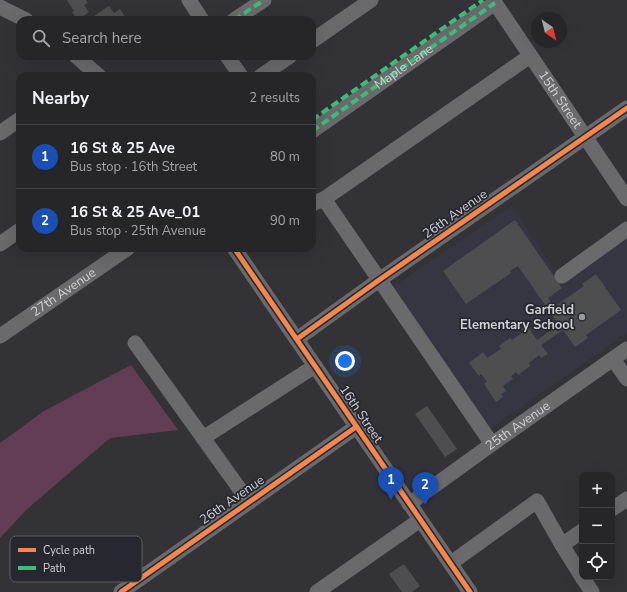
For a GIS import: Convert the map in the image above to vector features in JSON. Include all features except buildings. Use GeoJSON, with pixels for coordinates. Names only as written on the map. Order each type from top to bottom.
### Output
{"type":"FeatureCollection","features":[{"type":"Feature","properties":{"kind":"street"},"geometry":{"type":"LineString","coordinates":[[189,0],[199,16]]}},
{"type":"Feature","properties":{"kind":"street"},"geometry":{"type":"LineString","coordinates":[[240,16],[264,0]]}},
{"type":"Feature","properties":{"kind":"street"},"geometry":{"type":"LineString","coordinates":[[316,38],[371,0]]}},
{"type":"Feature","properties":{"kind":"street","name":"15th Street"},"geometry":{"type":"LineString","coordinates":[[490,1],[530,56],[627,198]]}},
{"type":"Feature","properties":{"kind":"street","name":"Maple Lane"},"geometry":{"type":"LineString","coordinates":[[316,117],[490,1]]}},
{"type":"Feature","properties":{"kind":"street","name":"Maple Lane"},"geometry":{"type":"LineString","coordinates":[[316,128],[490,1]]}},
{"type":"Feature","properties":{"kind":"street"},"geometry":{"type":"LineString","coordinates":[[0,7],[18,16]]}},
{"type":"Feature","properties":{"kind":"street"},"geometry":{"type":"LineString","coordinates":[[492,444],[379,280],[318,201],[530,56]]}},
{"type":"Feature","properties":{"kind":"street"},"geometry":{"type":"LineString","coordinates":[[79,60],[89,72]]}},
{"type":"Feature","properties":{"kind":"street"},"geometry":{"type":"LineString","coordinates":[[230,60],[238,72]]}},
{"type":"Feature","properties":{"kind":"street"},"geometry":{"type":"LineString","coordinates":[[267,72],[284,60]]}},
{"type":"Feature","properties":{"kind":"street","name":"26th Avenue"},"geometry":{"type":"LineString","coordinates":[[297,339],[379,280],[627,108]]}},
{"type":"Feature","properties":{"kind":"street"},"geometry":{"type":"LineString","coordinates":[[0,133],[16,122]]}},
{"type":"Feature","properties":{"kind":"street"},"geometry":{"type":"LineString","coordinates":[[562,276],[627,229]]}},
{"type":"Feature","properties":{"kind":"street"},"geometry":{"type":"LineString","coordinates":[[0,244],[16,233]]}},
{"type":"Feature","properties":{"kind":"street","name":"27th Avenue"},"geometry":{"type":"LineString","coordinates":[[0,336],[122,252]]}},
{"type":"Feature","properties":{"kind":"street","name":"16th Street"},"geometry":{"type":"LineString","coordinates":[[241,252],[356,428],[470,592]]}},
{"type":"Feature","properties":{"kind":"street"},"geometry":{"type":"LineString","coordinates":[[136,343],[248,502]]}},
{"type":"Feature","properties":{"kind":"street","name":"25th Avenue"},"geometry":{"type":"LineString","coordinates":[[409,504],[627,349]]}},
{"type":"Feature","properties":{"kind":"street"},"geometry":{"type":"LineString","coordinates":[[613,359],[627,379]]}},
{"type":"Feature","properties":{"kind":"street"},"geometry":{"type":"LineString","coordinates":[[203,438],[315,366]]}},
{"type":"Feature","properties":{"kind":"street","name":"26th Avenue"},"geometry":{"type":"LineString","coordinates":[[142,577],[356,428]]}},
{"type":"Feature","properties":{"kind":"street"},"geometry":{"type":"LineString","coordinates":[[615,508],[627,499]]}},
{"type":"Feature","properties":{"kind":"street"},"geometry":{"type":"LineString","coordinates":[[451,563],[537,501],[579,572]]}},
{"type":"Feature","properties":{"kind":"street"},"geometry":{"type":"LineString","coordinates":[[317,592],[420,520]]}},
{"type":"Feature","properties":{"kind":"street"},"geometry":{"type":"LineString","coordinates":[[562,545],[579,533]]}},
{"type":"Feature","properties":{"kind":"street"},"geometry":{"type":"LineString","coordinates":[[584,580],[590,591]]}},
{"type":"Feature","properties":{"kind":"street","name":"26th Avenue"},"geometry":{"type":"LineString","coordinates":[[121,592],[135,582]]}},
{"type":"Feature","properties":{"kind":"shaded area","name":"Garfield Elementary School"},"geometry":{"type":"Polygon","coordinates":[[[512,206],[562,282],[627,236],[627,333],[490,429],[391,288],[512,206]]]}},
{"type":"Feature","properties":{"kind":"shaded area"},"geometry":{"type":"Polygon","coordinates":[[[131,365],[178,430],[110,438],[26,510],[0,538],[0,443],[44,411],[131,365]]]}},
{"type":"Feature","properties":{"kind":"marked path"},"geometry":{"type":"LineString","coordinates":[[240,16],[264,0]]}},
{"type":"Feature","properties":{"kind":"marked path"},"geometry":{"type":"LineString","coordinates":[[316,117],[483,0]]}},
{"type":"Feature","properties":{"kind":"marked path"},"geometry":{"type":"LineString","coordinates":[[316,128],[495,3]]}},
{"type":"Feature","properties":{"kind":"cycle path"},"geometry":{"type":"LineString","coordinates":[[297,339],[379,280],[627,108]]}},
{"type":"Feature","properties":{"kind":"cycle path"},"geometry":{"type":"LineString","coordinates":[[237,252],[470,592]]}},
{"type":"Feature","properties":{"kind":"cycle path"},"geometry":{"type":"LineString","coordinates":[[142,577],[356,427]]}},
{"type":"Feature","properties":{"kind":"cycle path"},"geometry":{"type":"LineString","coordinates":[[121,592],[135,582]]}},
{"type":"Feature","properties":{"kind":"place","name":"Garfield Elementary School"},"geometry":{"type":"Point","coordinates":[582,317]}},
{"type":"Feature","properties":{"kind":"place","name":"16 St & 25 Ave"},"geometry":{"type":"Point","coordinates":[391,500]}},
{"type":"Feature","properties":{"kind":"place","name":"16 St & 25 Ave_01"},"geometry":{"type":"Point","coordinates":[425,505]}}]}
